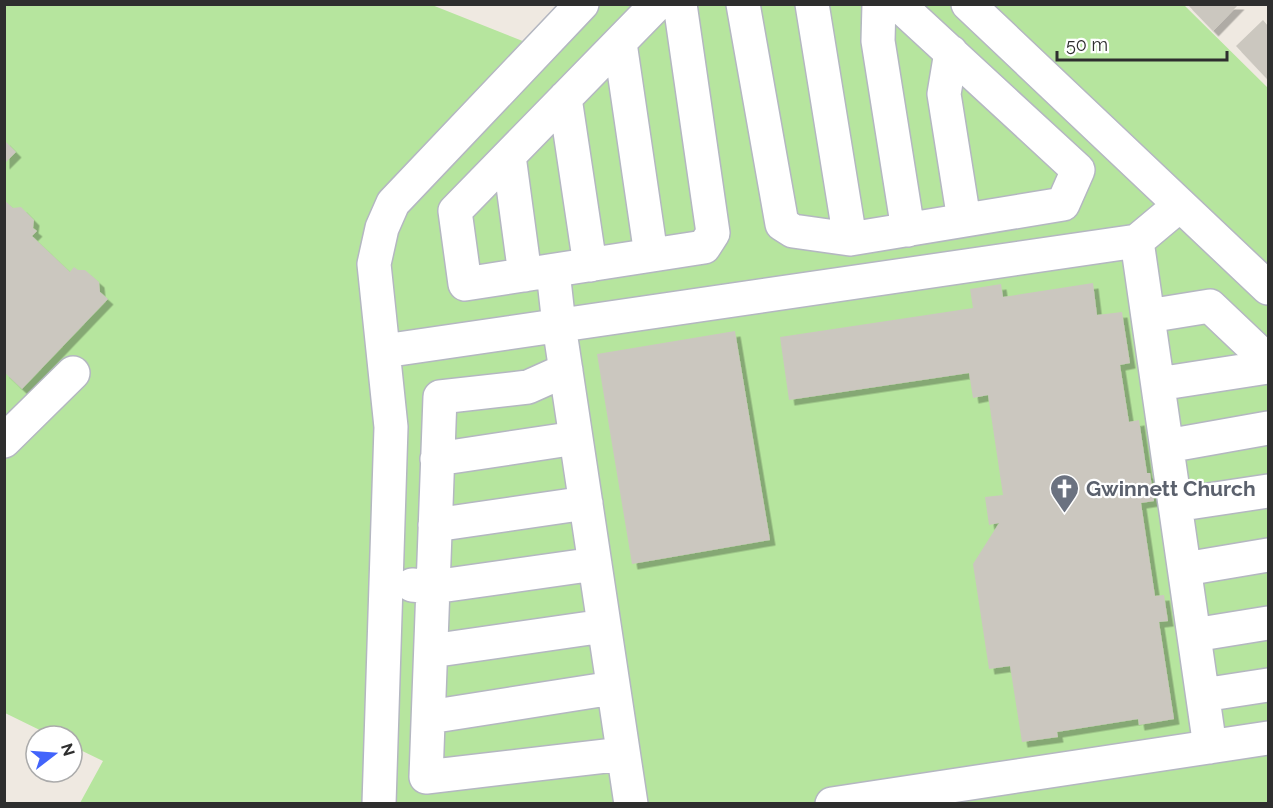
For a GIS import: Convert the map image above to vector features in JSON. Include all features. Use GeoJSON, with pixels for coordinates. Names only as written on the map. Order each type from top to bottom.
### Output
{"type":"FeatureCollection","features":[{"type":"Feature","properties":{"kind":"lane"},"geometry":{"type":"LineString","coordinates":[[379,804],[391,427],[374,264],[382,228],[393,203],[582,4]]}},
{"type":"Feature","properties":{"kind":"lane"},"geometry":{"type":"LineString","coordinates":[[657,4],[455,211],[465,284],[704,248],[713,233],[680,4]]}},
{"type":"Feature","properties":{"kind":"lane"},"geometry":{"type":"LineString","coordinates":[[743,4],[782,224],[793,231],[850,239],[1063,204],[1078,170],[898,4]]}},
{"type":"Feature","properties":{"kind":"lane"},"geometry":{"type":"LineString","coordinates":[[812,4],[850,239]]}},
{"type":"Feature","properties":{"kind":"lane"},"geometry":{"type":"LineString","coordinates":[[879,4],[878,41],[908,230]]}},
{"type":"Feature","properties":{"kind":"lane"},"geometry":{"type":"LineString","coordinates":[[968,4],[1269,288]]}},
{"type":"Feature","properties":{"kind":"lane"},"geometry":{"type":"LineString","coordinates":[[620,43],[651,255]]}},
{"type":"Feature","properties":{"kind":"lane"},"geometry":{"type":"LineString","coordinates":[[951,52],[944,94],[964,220]]}},
{"type":"Feature","properties":{"kind":"lane"},"geometry":{"type":"LineString","coordinates":[[565,98],[590,265]]}},
{"type":"Feature","properties":{"kind":"lane"},"geometry":{"type":"LineString","coordinates":[[509,156],[539,273],[559,325],[631,804]]}},
{"type":"Feature","properties":{"kind":"lane"},"geometry":{"type":"LineString","coordinates":[[384,351],[1137,241],[1180,205]]}},
{"type":"Feature","properties":{"kind":"lane"},"geometry":{"type":"LineString","coordinates":[[1137,241],[1210,747]]}},
{"type":"Feature","properties":{"kind":"lane"},"geometry":{"type":"LineString","coordinates":[[1148,316],[1210,306],[1269,361]]}},
{"type":"Feature","properties":{"kind":"lane"},"geometry":{"type":"LineString","coordinates":[[1158,384],[1269,367]]}},
{"type":"Feature","properties":{"kind":"lane"},"geometry":{"type":"LineString","coordinates":[[566,370],[528,387],[440,397],[426,777],[623,754]]}},
{"type":"Feature","properties":{"kind":"lane"},"geometry":{"type":"LineString","coordinates":[[4,441],[73,373]]}},
{"type":"Feature","properties":{"kind":"lane"},"geometry":{"type":"LineString","coordinates":[[1167,446],[1269,428]]}},
{"type":"Feature","properties":{"kind":"lane"},"geometry":{"type":"LineString","coordinates":[[437,459],[576,438]]}},
{"type":"Feature","properties":{"kind":"lane"},"geometry":{"type":"LineString","coordinates":[[1175,505],[1269,491]]}},
{"type":"Feature","properties":{"kind":"lane"},"geometry":{"type":"LineString","coordinates":[[435,525],[586,503]]}},
{"type":"Feature","properties":{"kind":"lane"},"geometry":{"type":"LineString","coordinates":[[1185,569],[1269,555]]}},
{"type":"Feature","properties":{"kind":"lane"},"geometry":{"type":"LineString","coordinates":[[386,583],[433,587],[595,564]]}},
{"type":"Feature","properties":{"kind":"lane"},"geometry":{"type":"LineString","coordinates":[[1194,635],[1269,623]]}},
{"type":"Feature","properties":{"kind":"lane"},"geometry":{"type":"LineString","coordinates":[[431,651],[604,626]]}},
{"type":"Feature","properties":{"kind":"lane"},"geometry":{"type":"LineString","coordinates":[[1203,695],[1269,685]]}},
{"type":"Feature","properties":{"kind":"lane"},"geometry":{"type":"LineString","coordinates":[[429,717],[614,688]]}},
{"type":"Feature","properties":{"kind":"lane"},"geometry":{"type":"LineString","coordinates":[[832,804],[1269,738]]}},
{"type":"Feature","properties":{"kind":"green space"},"geometry":{"type":"Polygon","coordinates":[[[4,5],[432,5],[553,53],[598,5],[1184,5],[1268,88],[1268,803],[80,803],[103,761],[84,752],[84,724],[27,724],[5,713],[4,5]]]}},
{"type":"Feature","properties":{"kind":"building"},"geometry":{"type":"Polygon","coordinates":[[[1187,4],[1239,4],[1213,31],[1187,4]]]}},
{"type":"Feature","properties":{"kind":"building"},"geometry":{"type":"Polygon","coordinates":[[[1263,20],[1268,26],[1268,80],[1236,46],[1263,20]]]}},
{"type":"Feature","properties":{"kind":"building"},"geometry":{"type":"Polygon","coordinates":[[[4,140],[16,152],[4,164],[4,140]]]}},
{"type":"Feature","properties":{"kind":"building"},"geometry":{"type":"Polygon","coordinates":[[[4,200],[13,208],[21,207],[34,220],[33,228],[37,231],[32,236],[70,272],[74,267],[78,270],[85,270],[99,282],[100,292],[108,299],[22,389],[4,372],[4,200]]]}},
{"type":"Feature","properties":{"kind":"building","name":"Gwinnett Church"},"geometry":{"type":"Polygon","coordinates":[[[1093,283],[1097,315],[1122,312],[1130,363],[1120,365],[1129,422],[1139,420],[1147,473],[1150,473],[1154,501],[1141,503],[1155,596],[1164,595],[1168,621],[1159,622],[1174,719],[1139,725],[1138,719],[1057,732],[1058,737],[1022,742],[1010,666],[989,669],[973,564],[999,523],[989,525],[985,497],[1003,495],[988,395],[973,398],[969,373],[789,400],[780,337],[973,308],[970,289],[1001,284],[1003,297],[1093,283]]]}},
{"type":"Feature","properties":{"kind":"building"},"geometry":{"type":"Polygon","coordinates":[[[735,331],[770,540],[632,564],[597,354],[735,331]]]}},
{"type":"Feature","properties":{"kind":"place","name":"Gwinnett Church"},"geometry":{"type":"Point","coordinates":[1065,514]}}]}
